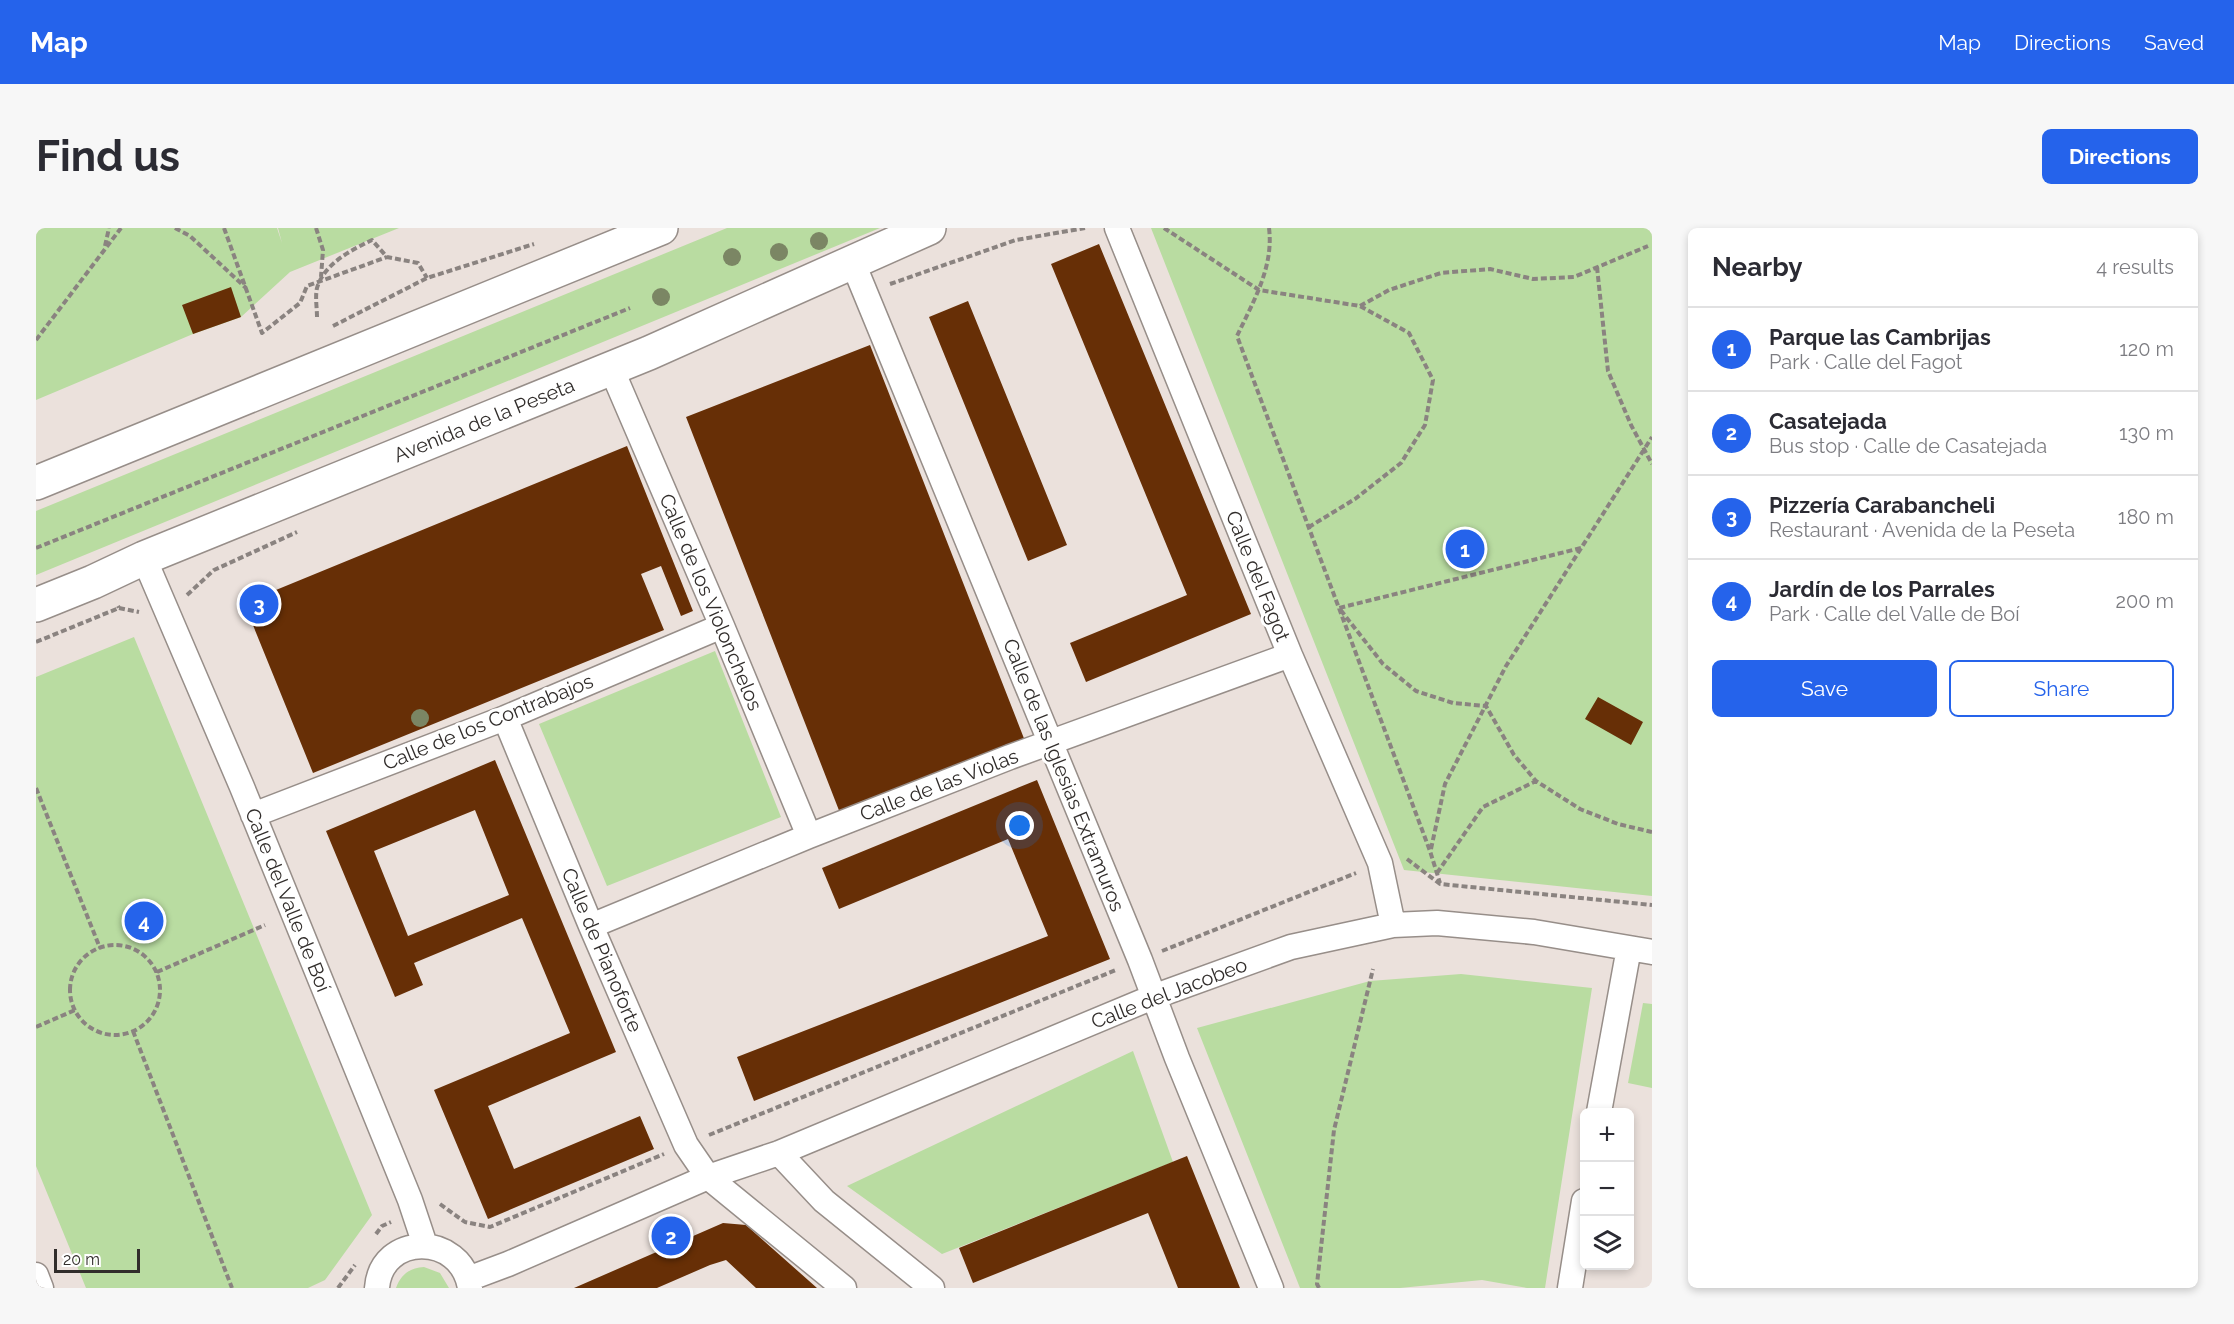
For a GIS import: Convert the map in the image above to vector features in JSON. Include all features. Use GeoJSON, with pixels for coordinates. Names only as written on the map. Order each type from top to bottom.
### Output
{"type":"FeatureCollection","features":[{"type":"Feature","properties":{"kind":"street"},"geometry":{"type":"LineString","coordinates":[[36,483],[661,228]]}},
{"type":"Feature","properties":{"kind":"street","name":"Avenida de la Peseta"},"geometry":{"type":"LineString","coordinates":[[36,605],[144,558],[611,368],[929,228]]}},
{"type":"Feature","properties":{"kind":"street","name":"Calle del Fagot"},"geometry":{"type":"LineString","coordinates":[[1117,228],[1290,655],[1380,863],[1393,925]]}},
{"type":"Feature","properties":{"kind":"street","name":"Calle de las Iglesias Extramuros"},"geometry":{"type":"LineString","coordinates":[[853,262],[1271,1288]]}},
{"type":"Feature","properties":{"kind":"street","name":"Calle de los Violonchelos"},"geometry":{"type":"LineString","coordinates":[[611,368],[809,836]]}},
{"type":"Feature","properties":{"kind":"street","name":"Calle del Valle de Boí"},"geometry":{"type":"LineString","coordinates":[[144,558],[253,815],[410,1200],[425,1245]]}},
{"type":"Feature","properties":{"kind":"street","name":"Calle de los Contrabajos"},"geometry":{"type":"LineString","coordinates":[[253,815],[505,718],[722,626]]}},
{"type":"Feature","properties":{"kind":"street","name":"Calle de las Violas"},"geometry":{"type":"LineString","coordinates":[[591,926],[809,836],[1050,741],[1290,655]]}},
{"type":"Feature","properties":{"kind":"street","name":"Calle de Pianoforte"},"geometry":{"type":"LineString","coordinates":[[505,718],[591,926],[686,1145],[708,1178],[844,1288]]}},
{"type":"Feature","properties":{"kind":"street","name":"Calle del Jacobeo"},"geometry":{"type":"LineString","coordinates":[[469,1283],[708,1178],[779,1153],[1153,997],[1291,947],[1393,925],[1437,923],[1534,932],[1640,950]]}},
{"type":"Feature","properties":{"kind":"street"},"geometry":{"type":"LineString","coordinates":[[1600,1108],[1640,950]]}},
{"type":"Feature","properties":{"kind":"street"},"geometry":{"type":"LineString","coordinates":[[779,1153],[824,1201],[932,1288]]}},
{"type":"Feature","properties":{"kind":"street"},"geometry":{"type":"LineString","coordinates":[[1570,1288],[1582,1216]]}},
{"type":"Feature","properties":{"kind":"street"},"geometry":{"type":"LineString","coordinates":[[377,1288],[384,1267],[395,1255],[409,1248],[425,1245],[439,1248],[452,1255],[462,1266],[469,1283]]}},
{"type":"Feature","properties":{"kind":"street"},"geometry":{"type":"LineString","coordinates":[[36,1275],[41,1288]]}},
{"type":"Feature","properties":{"kind":"path"},"geometry":{"type":"LineString","coordinates":[[105,250],[109,228]]}},
{"type":"Feature","properties":{"kind":"path"},"geometry":{"type":"LineString","coordinates":[[36,340],[121,228]]}},
{"type":"Feature","properties":{"kind":"path"},"geometry":{"type":"LineString","coordinates":[[175,228],[190,236],[246,288]]}},
{"type":"Feature","properties":{"kind":"path"},"geometry":{"type":"LineString","coordinates":[[224,228],[262,333],[300,303],[307,286],[387,257],[418,263],[428,278]]}},
{"type":"Feature","properties":{"kind":"path"},"geometry":{"type":"LineString","coordinates":[[316,228],[323,250],[320,281]]}},
{"type":"Feature","properties":{"kind":"path"},"geometry":{"type":"LineString","coordinates":[[885,286],[1016,240],[1085,228]]}},
{"type":"Feature","properties":{"kind":"path"},"geometry":{"type":"LineString","coordinates":[[1164,228],[1259,290],[1360,306],[1409,333],[1433,380],[1425,425],[1401,463],[1355,499],[1309,527]]}},
{"type":"Feature","properties":{"kind":"path"},"geometry":{"type":"LineString","coordinates":[[1269,228],[1268,263],[1259,290],[1237,336],[1430,851],[1440,884]]}},
{"type":"Feature","properties":{"kind":"path"},"geometry":{"type":"LineString","coordinates":[[317,316],[317,290],[321,277],[347,251],[372,240],[387,257]]}},
{"type":"Feature","properties":{"kind":"path"},"geometry":{"type":"LineString","coordinates":[[327,329],[428,278],[538,242]]}},
{"type":"Feature","properties":{"kind":"path"},"geometry":{"type":"LineString","coordinates":[[1360,306],[1389,290],[1441,273],[1490,269],[1533,279],[1574,277],[1648,246]]}},
{"type":"Feature","properties":{"kind":"path"},"geometry":{"type":"LineString","coordinates":[[1597,267],[1608,371],[1652,465]]}},
{"type":"Feature","properties":{"kind":"path"},"geometry":{"type":"LineString","coordinates":[[36,548],[630,308]]}},
{"type":"Feature","properties":{"kind":"path"},"geometry":{"type":"LineString","coordinates":[[1430,851],[1445,784],[1506,666],[1652,437]]}},
{"type":"Feature","properties":{"kind":"path"},"geometry":{"type":"LineString","coordinates":[[1339,608],[1581,549]]}},
{"type":"Feature","properties":{"kind":"path"},"geometry":{"type":"LineString","coordinates":[[119,608],[144,613]]}},
{"type":"Feature","properties":{"kind":"path"},"geometry":{"type":"LineString","coordinates":[[1339,608],[1383,664],[1416,692],[1453,703],[1486,706]]}},
{"type":"Feature","properties":{"kind":"path"},"geometry":{"type":"LineString","coordinates":[[1486,706],[1514,755],[1536,781],[1580,809],[1618,824],[1652,832]]}},
{"type":"Feature","properties":{"kind":"path"},"geometry":{"type":"LineString","coordinates":[[1437,873],[1483,807],[1536,781]]}},
{"type":"Feature","properties":{"kind":"path"},"geometry":{"type":"LineString","coordinates":[[36,788],[100,948]]}},
{"type":"Feature","properties":{"kind":"path"},"geometry":{"type":"LineString","coordinates":[[1403,856],[1440,884],[1652,905]]}},
{"type":"Feature","properties":{"kind":"path"},"geometry":{"type":"LineString","coordinates":[[1157,953],[1365,869]]}},
{"type":"Feature","properties":{"kind":"path"},"geometry":{"type":"LineString","coordinates":[[157,972],[265,925]]}},
{"type":"Feature","properties":{"kind":"path"},"geometry":{"type":"LineString","coordinates":[[113,945],[127,946],[150,960],[157,972],[160,986],[159,1000],[154,1013],[145,1024],[133,1031],[120,1035],[106,1034],[82,1021],[75,1010],[71,995],[71,980],[77,966],[87,955],[100,948],[113,945]]}},
{"type":"Feature","properties":{"kind":"path"},"geometry":{"type":"LineString","coordinates":[[698,1140],[1120,968]]}},
{"type":"Feature","properties":{"kind":"path"},"geometry":{"type":"LineString","coordinates":[[1319,1288],[1317,1284],[1334,1130],[1373,969]]}},
{"type":"Feature","properties":{"kind":"path"},"geometry":{"type":"LineString","coordinates":[[36,1027],[75,1010]]}},
{"type":"Feature","properties":{"kind":"path"},"geometry":{"type":"LineString","coordinates":[[133,1031],[232,1288]]}},
{"type":"Feature","properties":{"kind":"path"},"geometry":{"type":"LineString","coordinates":[[430,1207],[440,1204],[465,1222],[490,1227],[669,1152]]}},
{"type":"Feature","properties":{"kind":"green space"},"geometry":{"type":"Polygon","coordinates":[[[36,228],[277,228],[282,243],[278,228],[399,228],[290,272],[241,317],[193,334],[36,400],[36,228]]]}},
{"type":"Feature","properties":{"kind":"green space"},"geometry":{"type":"Polygon","coordinates":[[[727,228],[880,228],[36,575],[36,511],[727,228]]]}},
{"type":"Feature","properties":{"kind":"green space"},"geometry":{"type":"Polygon","coordinates":[[[1151,228],[1652,228],[1652,896],[1404,870],[1151,228]]]}},
{"type":"Feature","properties":{"kind":"green space"},"geometry":{"type":"Polygon","coordinates":[[[134,637],[372,1215],[325,1280],[308,1288],[86,1288],[36,1166],[36,677],[134,637]]]}},
{"type":"Feature","properties":{"kind":"green space"},"geometry":{"type":"Polygon","coordinates":[[[715,651],[781,817],[607,886],[539,724],[715,651]]]}},
{"type":"Feature","properties":{"kind":"green space"},"geometry":{"type":"Polygon","coordinates":[[[1461,974],[1592,988],[1545,1288],[1527,1288],[1482,1280],[1400,1288],[1300,1288],[1197,1028],[1370,981],[1461,974]]]}},
{"type":"Feature","properties":{"kind":"green space"},"geometry":{"type":"Polygon","coordinates":[[[1643,1003],[1652,1004],[1652,1088],[1628,1083],[1643,1003]]]}},
{"type":"Feature","properties":{"kind":"green space"},"geometry":{"type":"Polygon","coordinates":[[[1133,1051],[1173,1162],[942,1254],[847,1186],[1133,1051]]]}},
{"type":"Feature","properties":{"kind":"green space"},"geometry":{"type":"Polygon","coordinates":[[[424,1267],[440,1273],[449,1288],[396,1288],[407,1273],[424,1267]]]}},
{"type":"Feature","properties":{"kind":"building"},"geometry":{"type":"Polygon","coordinates":[[[1099,244],[1251,614],[1086,682],[1070,643],[1187,595],[1051,264],[1099,244]]]}},
{"type":"Feature","properties":{"kind":"building"},"geometry":{"type":"Polygon","coordinates":[[[231,287],[241,317],[193,334],[182,305],[231,287]]]}},
{"type":"Feature","properties":{"kind":"building"},"geometry":{"type":"Polygon","coordinates":[[[968,301],[1067,545],[1028,561],[929,317],[968,301]]]}},
{"type":"Feature","properties":{"kind":"building"},"geometry":{"type":"Polygon","coordinates":[[[870,345],[1025,741],[840,813],[686,417],[870,345]]]}},
{"type":"Feature","properties":{"kind":"building"},"geometry":{"type":"Polygon","coordinates":[[[627,446],[693,611],[681,616],[661,566],[641,574],[664,630],[313,773],[244,603],[627,446]]]}},
{"type":"Feature","properties":{"kind":"building"},"geometry":{"type":"Polygon","coordinates":[[[1598,697],[1643,722],[1631,745],[1585,719],[1598,697]]]}},
{"type":"Feature","properties":{"kind":"building"},"geometry":{"type":"Polygon","coordinates":[[[495,760],[616,1052],[488,1106],[514,1169],[640,1116],[654,1149],[488,1219],[434,1090],[570,1033],[522,918],[414,963],[423,985],[395,997],[326,831],[495,760]],[[475,810],[374,851],[408,936],[509,895],[475,810]]]}},
{"type":"Feature","properties":{"kind":"building"},"geometry":{"type":"Polygon","coordinates":[[[1037,780],[1110,959],[754,1101],[737,1057],[1048,936],[1008,839],[839,909],[822,868],[1037,780]]]}},
{"type":"Feature","properties":{"kind":"building"},"geometry":{"type":"Polygon","coordinates":[[[1187,1156],[1240,1288],[1178,1288],[1148,1213],[973,1283],[959,1248],[1187,1156]]]}},
{"type":"Feature","properties":{"kind":"building"},"geometry":{"type":"Polygon","coordinates":[[[723,1223],[746,1225],[817,1288],[756,1288],[726,1260],[657,1288],[574,1288],[723,1223]]]}},
{"type":"Feature","properties":{"kind":"place","name":"Parque las Cambrijas"},"geometry":{"type":"Point","coordinates":[1465,549]}},
{"type":"Feature","properties":{"kind":"place","name":"Pizzería Carabancheli"},"geometry":{"type":"Point","coordinates":[259,604]}},
{"type":"Feature","properties":{"kind":"place","name":"Jardín de los Parrales"},"geometry":{"type":"Point","coordinates":[144,921]}},
{"type":"Feature","properties":{"kind":"place","name":"Casatejada"},"geometry":{"type":"Point","coordinates":[671,1236]}}]}
